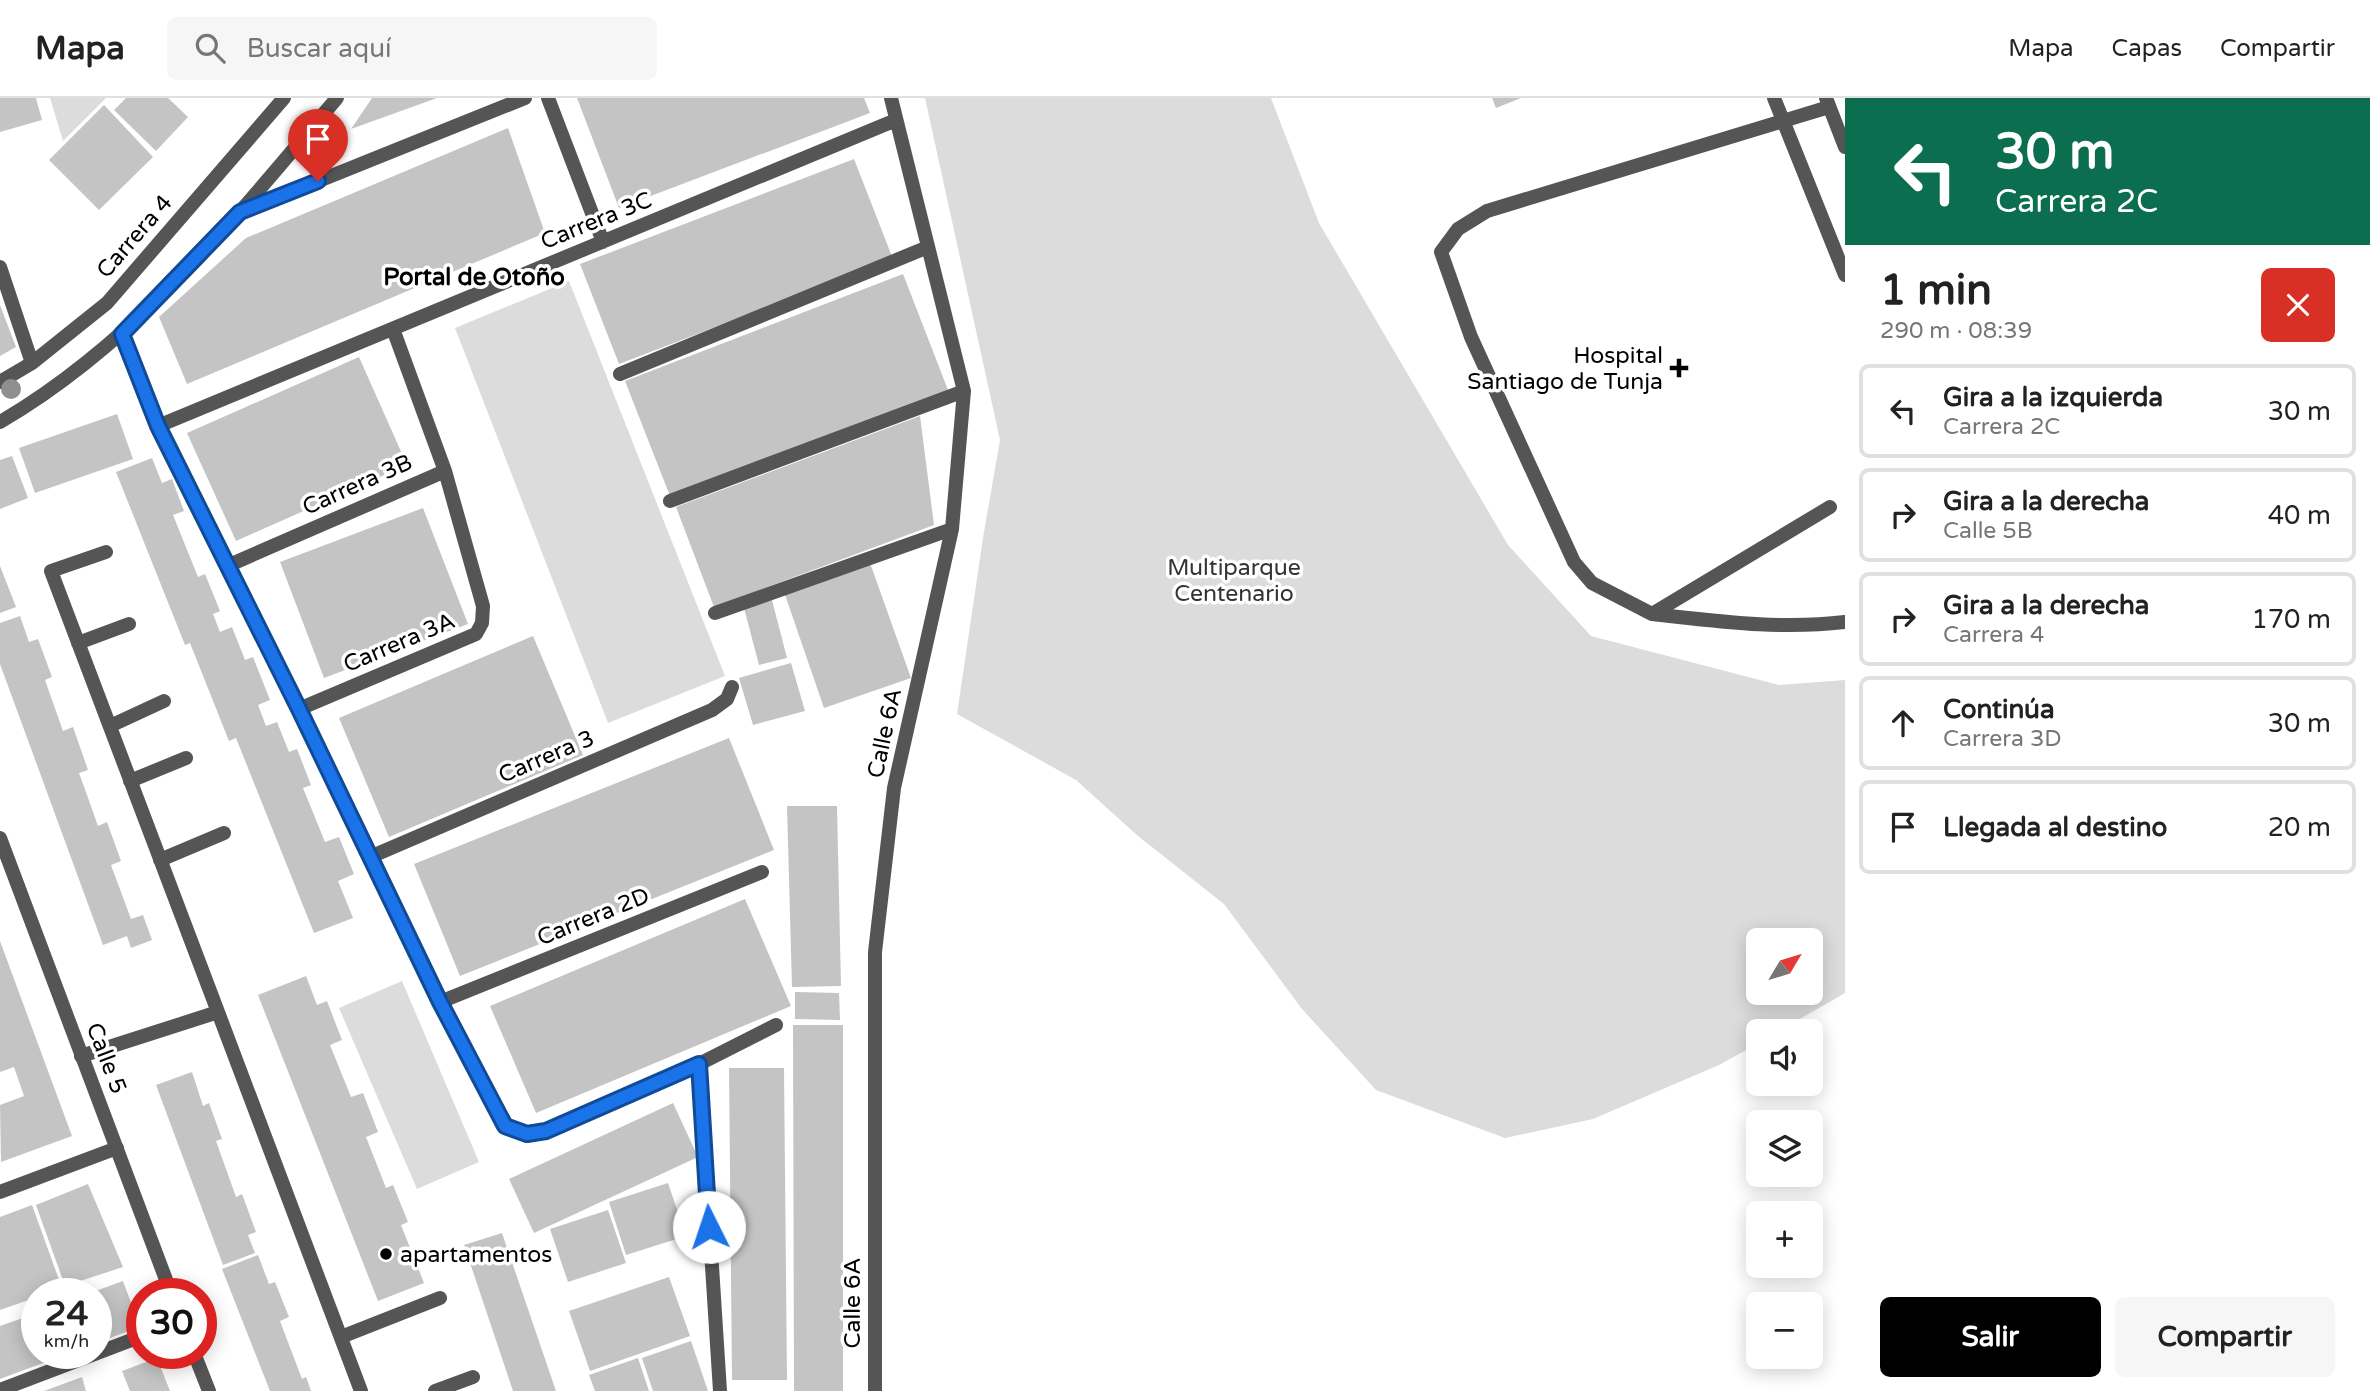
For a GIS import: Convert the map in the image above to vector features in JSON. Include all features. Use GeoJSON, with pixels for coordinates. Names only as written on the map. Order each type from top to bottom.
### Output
{"type":"FeatureCollection","features":[{"type":"Feature","properties":{"kind":"street","name":"Carrera 4"},"geometry":{"type":"LineString","coordinates":[[0,382],[32,363],[107,303],[284,98]]}},
{"type":"Feature","properties":{"kind":"street"},"geometry":{"type":"LineString","coordinates":[[0,422],[38,400],[122,334],[240,212],[337,98]]}},
{"type":"Feature","properties":{"kind":"street"},"geometry":{"type":"LineString","coordinates":[[240,212],[525,98]]}},
{"type":"Feature","properties":{"kind":"street"},"geometry":{"type":"LineString","coordinates":[[548,98],[603,242]]}},
{"type":"Feature","properties":{"kind":"street","name":"Calle 6A"},"geometry":{"type":"LineString","coordinates":[[875,1391],[875,952],[894,788],[952,529],[964,391],[891,98]]}},
{"type":"Feature","properties":{"kind":"street"},"geometry":{"type":"LineString","coordinates":[[1774,98],[1845,275]]}},
{"type":"Feature","properties":{"kind":"street"},"geometry":{"type":"LineString","coordinates":[[1845,147],[1841,123],[1828,102],[1783,120],[1487,211],[1458,229],[1441,252],[1471,337],[1574,562],[1592,583],[1652,614],[1771,626],[1814,626],[1845,622]]}},
{"type":"Feature","properties":{"kind":"street","name":"Carrera 3C"},"geometry":{"type":"LineString","coordinates":[[158,426],[897,120]]}},
{"type":"Feature","properties":{"kind":"street"},"geometry":{"type":"LineString","coordinates":[[620,374],[928,247]]}},
{"type":"Feature","properties":{"kind":"street"},"geometry":{"type":"LineString","coordinates":[[0,267],[32,363]]}},
{"type":"Feature","properties":{"kind":"street","name":"Carrera 3B"},"geometry":{"type":"LineString","coordinates":[[227,566],[445,471],[393,329]]}},
{"type":"Feature","properties":{"kind":"street"},"geometry":{"type":"LineString","coordinates":[[122,334],[158,426],[299,709],[440,1002],[505,1126],[527,1134],[546,1131],[699,1064],[776,1026]]}},
{"type":"Feature","properties":{"kind":"street"},"geometry":{"type":"LineString","coordinates":[[670,501],[964,391]]}},
{"type":"Feature","properties":{"kind":"street","name":"Carrera 3A"},"geometry":{"type":"LineString","coordinates":[[299,709],[476,634],[482,623],[483,606],[445,471]]}},
{"type":"Feature","properties":{"kind":"street"},"geometry":{"type":"LineString","coordinates":[[1652,614],[1830,507]]}},
{"type":"Feature","properties":{"kind":"street"},"geometry":{"type":"LineString","coordinates":[[715,613],[952,529]]}},
{"type":"Feature","properties":{"kind":"street"},"geometry":{"type":"LineString","coordinates":[[106,552],[51,571],[361,1391]]}},
{"type":"Feature","properties":{"kind":"street"},"geometry":{"type":"LineString","coordinates":[[78,643],[129,624]]}},
{"type":"Feature","properties":{"kind":"street","name":"Carrera 3"},"geometry":{"type":"LineString","coordinates":[[370,857],[712,710],[727,699],[732,687]]}},
{"type":"Feature","properties":{"kind":"street"},"geometry":{"type":"LineString","coordinates":[[110,726],[164,701]]}},
{"type":"Feature","properties":{"kind":"street"},"geometry":{"type":"LineString","coordinates":[[130,781],[186,758]]}},
{"type":"Feature","properties":{"kind":"street"},"geometry":{"type":"LineString","coordinates":[[160,860],[224,833]]}},
{"type":"Feature","properties":{"kind":"street","name":"Calle 5"},"geometry":{"type":"LineString","coordinates":[[0,838],[165,1278]]}},
{"type":"Feature","properties":{"kind":"street","name":"Carrera 2D"},"geometry":{"type":"LineString","coordinates":[[440,1002],[762,872]]}},
{"type":"Feature","properties":{"kind":"street"},"geometry":{"type":"LineString","coordinates":[[81,1056],[218,1012]]}},
{"type":"Feature","properties":{"kind":"street"},"geometry":{"type":"LineString","coordinates":[[699,1064],[720,1391]]}},
{"type":"Feature","properties":{"kind":"street"},"geometry":{"type":"LineString","coordinates":[[0,1192],[117,1148]]}},
{"type":"Feature","properties":{"kind":"street"},"geometry":{"type":"LineString","coordinates":[[341,1337],[440,1298]]}},
{"type":"Feature","properties":{"kind":"street"},"geometry":{"type":"LineString","coordinates":[[0,1390],[126,1342]]}},
{"type":"Feature","properties":{"kind":"street"},"geometry":{"type":"LineString","coordinates":[[200,1369],[209,1391]]}},
{"type":"Feature","properties":{"kind":"street"},"geometry":{"type":"LineString","coordinates":[[435,1391],[473,1377]]}},
{"type":"Feature","properties":{"kind":"green space"},"geometry":{"type":"Polygon","coordinates":[[[50,98],[106,98],[63,141],[50,98]]]}},
{"type":"Feature","properties":{"kind":"green space","name":"Multiparque Centenario"},"geometry":{"type":"Polygon","coordinates":[[[925,98],[1271,98],[1319,223],[1508,545],[1591,636],[1779,685],[1845,680],[1845,993],[1800,1019],[1746,1019],[1746,1050],[1719,1065],[1593,1119],[1505,1138],[1376,1090],[1302,1009],[1224,904],[1138,836],[1076,780],[957,714],[1000,440],[925,98]]]}},
{"type":"Feature","properties":{"kind":"green space"},"geometry":{"type":"Polygon","coordinates":[[[569,281],[725,676],[608,723],[455,328],[569,281]]]}},
{"type":"Feature","properties":{"kind":"green space"},"geometry":{"type":"Polygon","coordinates":[[[402,981],[479,1162],[417,1189],[339,1008],[402,981]]]}},
{"type":"Feature","properties":{"kind":"building"},"geometry":{"type":"Polygon","coordinates":[[[0,98],[36,98],[42,120],[0,132],[0,98]]]}},
{"type":"Feature","properties":{"kind":"building"},"geometry":{"type":"Polygon","coordinates":[[[126,98],[168,98],[188,117],[156,151],[114,110],[126,98]]]}},
{"type":"Feature","properties":{"kind":"building"},"geometry":{"type":"Polygon","coordinates":[[[372,98],[437,98],[351,129],[372,98]]]}},
{"type":"Feature","properties":{"kind":"building"},"geometry":{"type":"Polygon","coordinates":[[[577,98],[864,98],[870,113],[619,208],[577,98]]]}},
{"type":"Feature","properties":{"kind":"building"},"geometry":{"type":"Polygon","coordinates":[[[1492,98],[1521,98],[1496,108],[1492,98]]]}},
{"type":"Feature","properties":{"kind":"building"},"geometry":{"type":"Polygon","coordinates":[[[104,105],[153,157],[99,210],[49,160],[104,105]]]}},
{"type":"Feature","properties":{"kind":"building"},"geometry":{"type":"Polygon","coordinates":[[[508,128],[545,233],[187,384],[159,317],[246,238],[508,128]]]}},
{"type":"Feature","properties":{"kind":"building"},"geometry":{"type":"Polygon","coordinates":[[[854,159],[893,259],[619,364],[580,264],[854,159]]]}},
{"type":"Feature","properties":{"kind":"building"},"geometry":{"type":"Polygon","coordinates":[[[903,274],[948,390],[670,496],[625,381],[903,274]]]}},
{"type":"Feature","properties":{"kind":"building"},"geometry":{"type":"Polygon","coordinates":[[[0,305],[16,347],[0,356],[0,305]]]}},
{"type":"Feature","properties":{"kind":"building"},"geometry":{"type":"Polygon","coordinates":[[[359,357],[407,465],[236,541],[187,433],[359,357]]]}},
{"type":"Feature","properties":{"kind":"building"},"geometry":{"type":"Polygon","coordinates":[[[117,414],[133,459],[35,493],[19,448],[117,414]]]}},
{"type":"Feature","properties":{"kind":"building"},"geometry":{"type":"Polygon","coordinates":[[[920,416],[934,525],[714,607],[676,507],[920,416]]]}},
{"type":"Feature","properties":{"kind":"building"},"geometry":{"type":"Polygon","coordinates":[[[12,456],[28,498],[0,509],[0,460],[12,456]]]}},
{"type":"Feature","properties":{"kind":"building"},"geometry":{"type":"Polygon","coordinates":[[[152,458],[162,483],[172,479],[184,511],[173,515],[198,577],[205,574],[220,611],[213,614],[220,632],[232,627],[245,660],[253,657],[270,700],[258,705],[266,726],[277,722],[289,752],[297,749],[311,785],[303,788],[325,842],[339,837],[354,874],[338,881],[353,918],[314,933],[236,738],[229,741],[190,643],[185,645],[116,472],[152,458]]]}},
{"type":"Feature","properties":{"kind":"building"},"geometry":{"type":"Polygon","coordinates":[[[423,508],[468,624],[324,678],[280,562],[423,508]]]}},
{"type":"Feature","properties":{"kind":"building"},"geometry":{"type":"Polygon","coordinates":[[[869,560],[911,678],[824,708],[783,589],[869,560]]]}},
{"type":"Feature","properties":{"kind":"building"},"geometry":{"type":"Polygon","coordinates":[[[0,566],[16,607],[0,613],[0,566]]]}},
{"type":"Feature","properties":{"kind":"building"},"geometry":{"type":"Polygon","coordinates":[[[772,600],[787,658],[759,665],[744,608],[772,600]]]}},
{"type":"Feature","properties":{"kind":"building"},"geometry":{"type":"Polygon","coordinates":[[[20,616],[29,642],[38,639],[52,677],[45,680],[63,731],[73,727],[88,770],[79,773],[98,826],[107,822],[121,861],[111,865],[131,919],[143,915],[152,940],[131,948],[127,936],[103,945],[0,664],[0,623],[20,616]]]}},
{"type":"Feature","properties":{"kind":"building"},"geometry":{"type":"Polygon","coordinates":[[[533,636],[583,755],[389,837],[339,718],[533,636]]]}},
{"type":"Feature","properties":{"kind":"building"},"geometry":{"type":"Polygon","coordinates":[[[791,663],[805,711],[753,725],[739,678],[791,663]]]}},
{"type":"Feature","properties":{"kind":"building"},"geometry":{"type":"Polygon","coordinates":[[[729,738],[774,850],[460,976],[414,864],[729,738]]]}},
{"type":"Feature","properties":{"kind":"building"},"geometry":{"type":"Polygon","coordinates":[[[787,806],[837,806],[841,986],[792,987],[787,806]]]}},
{"type":"Feature","properties":{"kind":"building"},"geometry":{"type":"Polygon","coordinates":[[[745,899],[791,1006],[536,1113],[490,1006],[745,899]]]}},
{"type":"Feature","properties":{"kind":"building"},"geometry":{"type":"Polygon","coordinates":[[[0,941],[72,1136],[1,1162],[0,1105],[24,1096],[14,1067],[0,1072],[0,941]]]}},
{"type":"Feature","properties":{"kind":"building"},"geometry":{"type":"Polygon","coordinates":[[[306,976],[317,1005],[327,1001],[342,1040],[330,1045],[351,1097],[363,1093],[378,1132],[366,1137],[386,1188],[393,1185],[408,1222],[401,1225],[424,1283],[378,1301],[258,995],[306,976]]]}},
{"type":"Feature","properties":{"kind":"building"},"geometry":{"type":"Polygon","coordinates":[[[795,992],[839,993],[840,1020],[795,1019],[795,992]]]}},
{"type":"Feature","properties":{"kind":"building"},"geometry":{"type":"Polygon","coordinates":[[[793,1025],[843,1025],[843,1391],[794,1391],[793,1025]]]}},
{"type":"Feature","properties":{"kind":"building"},"geometry":{"type":"Polygon","coordinates":[[[729,1068],[784,1068],[787,1380],[732,1380],[729,1068]]]}},
{"type":"Feature","properties":{"kind":"building"},"geometry":{"type":"Polygon","coordinates":[[[192,1072],[203,1106],[209,1103],[222,1139],[216,1141],[236,1197],[242,1194],[256,1232],[248,1235],[255,1253],[223,1265],[156,1085],[192,1072]]]}},
{"type":"Feature","properties":{"kind":"building"},"geometry":{"type":"Polygon","coordinates":[[[673,1103],[698,1157],[534,1233],[509,1179],[673,1103]]]}},
{"type":"Feature","properties":{"kind":"building"},"geometry":{"type":"Polygon","coordinates":[[[668,1183],[686,1236],[626,1255],[609,1202],[668,1183]]]}},
{"type":"Feature","properties":{"kind":"building"},"geometry":{"type":"Polygon","coordinates":[[[88,1184],[123,1267],[89,1278],[62,1278],[36,1205],[88,1184]]]}},
{"type":"Feature","properties":{"kind":"building"},"geometry":{"type":"Polygon","coordinates":[[[32,1205],[58,1278],[21,1278],[21,1303],[0,1310],[0,1217],[32,1205]]]}},
{"type":"Feature","properties":{"kind":"building"},"geometry":{"type":"Polygon","coordinates":[[[608,1210],[626,1263],[568,1282],[550,1229],[608,1210]]]}},
{"type":"Feature","properties":{"kind":"building"},"geometry":{"type":"Polygon","coordinates":[[[502,1233],[556,1391],[513,1391],[464,1245],[502,1233]]]}},
{"type":"Feature","properties":{"kind":"building"},"geometry":{"type":"Polygon","coordinates":[[[258,1255],[269,1284],[275,1282],[289,1317],[280,1321],[302,1379],[306,1377],[311,1391],[270,1391],[222,1269],[258,1255]]]}},
{"type":"Feature","properties":{"kind":"building"},"geometry":{"type":"Polygon","coordinates":[[[669,1277],[690,1336],[590,1371],[569,1311],[669,1277]]]}},
{"type":"Feature","properties":{"kind":"building"},"geometry":{"type":"Polygon","coordinates":[[[123,1281],[126,1289],[126,1332],[112,1337],[112,1285],[123,1281]]]}},
{"type":"Feature","properties":{"kind":"building"},"geometry":{"type":"Polygon","coordinates":[[[21,1319],[21,1369],[27,1369],[0,1379],[0,1326],[21,1319]]]}},
{"type":"Feature","properties":{"kind":"building"},"geometry":{"type":"Polygon","coordinates":[[[691,1341],[708,1391],[653,1391],[642,1358],[691,1341]]]}},
{"type":"Feature","properties":{"kind":"building"},"geometry":{"type":"Polygon","coordinates":[[[638,1358],[649,1391],[595,1391],[589,1375],[638,1358]]]}},
{"type":"Feature","properties":{"kind":"building"},"geometry":{"type":"Polygon","coordinates":[[[161,1369],[170,1391],[130,1391],[122,1371],[161,1369]]]}},
{"type":"Feature","properties":{"kind":"building"},"geometry":{"type":"Polygon","coordinates":[[[82,1377],[86,1391],[44,1391],[82,1377]]]}},
{"type":"Feature","properties":{"kind":"place","name":"Hospital Santiago de Tunja"},"geometry":{"type":"Point","coordinates":[1679,368]}},
{"type":"Feature","properties":{"kind":"place","name":"apartamentos"},"geometry":{"type":"Point","coordinates":[386,1254]}},
{"type":"Feature","properties":{"kind":"district","name":"Portal de Otoño"},"geometry":{"type":"Point","coordinates":[474,277]}},
{"type":"Feature","properties":{"kind":"route"},"geometry":{"type":"LineString","coordinates":[[318,181],[240,212],[122,334],[158,426],[299,709],[440,1002],[505,1126],[512,1131],[527,1134],[546,1131],[699,1064],[709,1227]]}}]}
